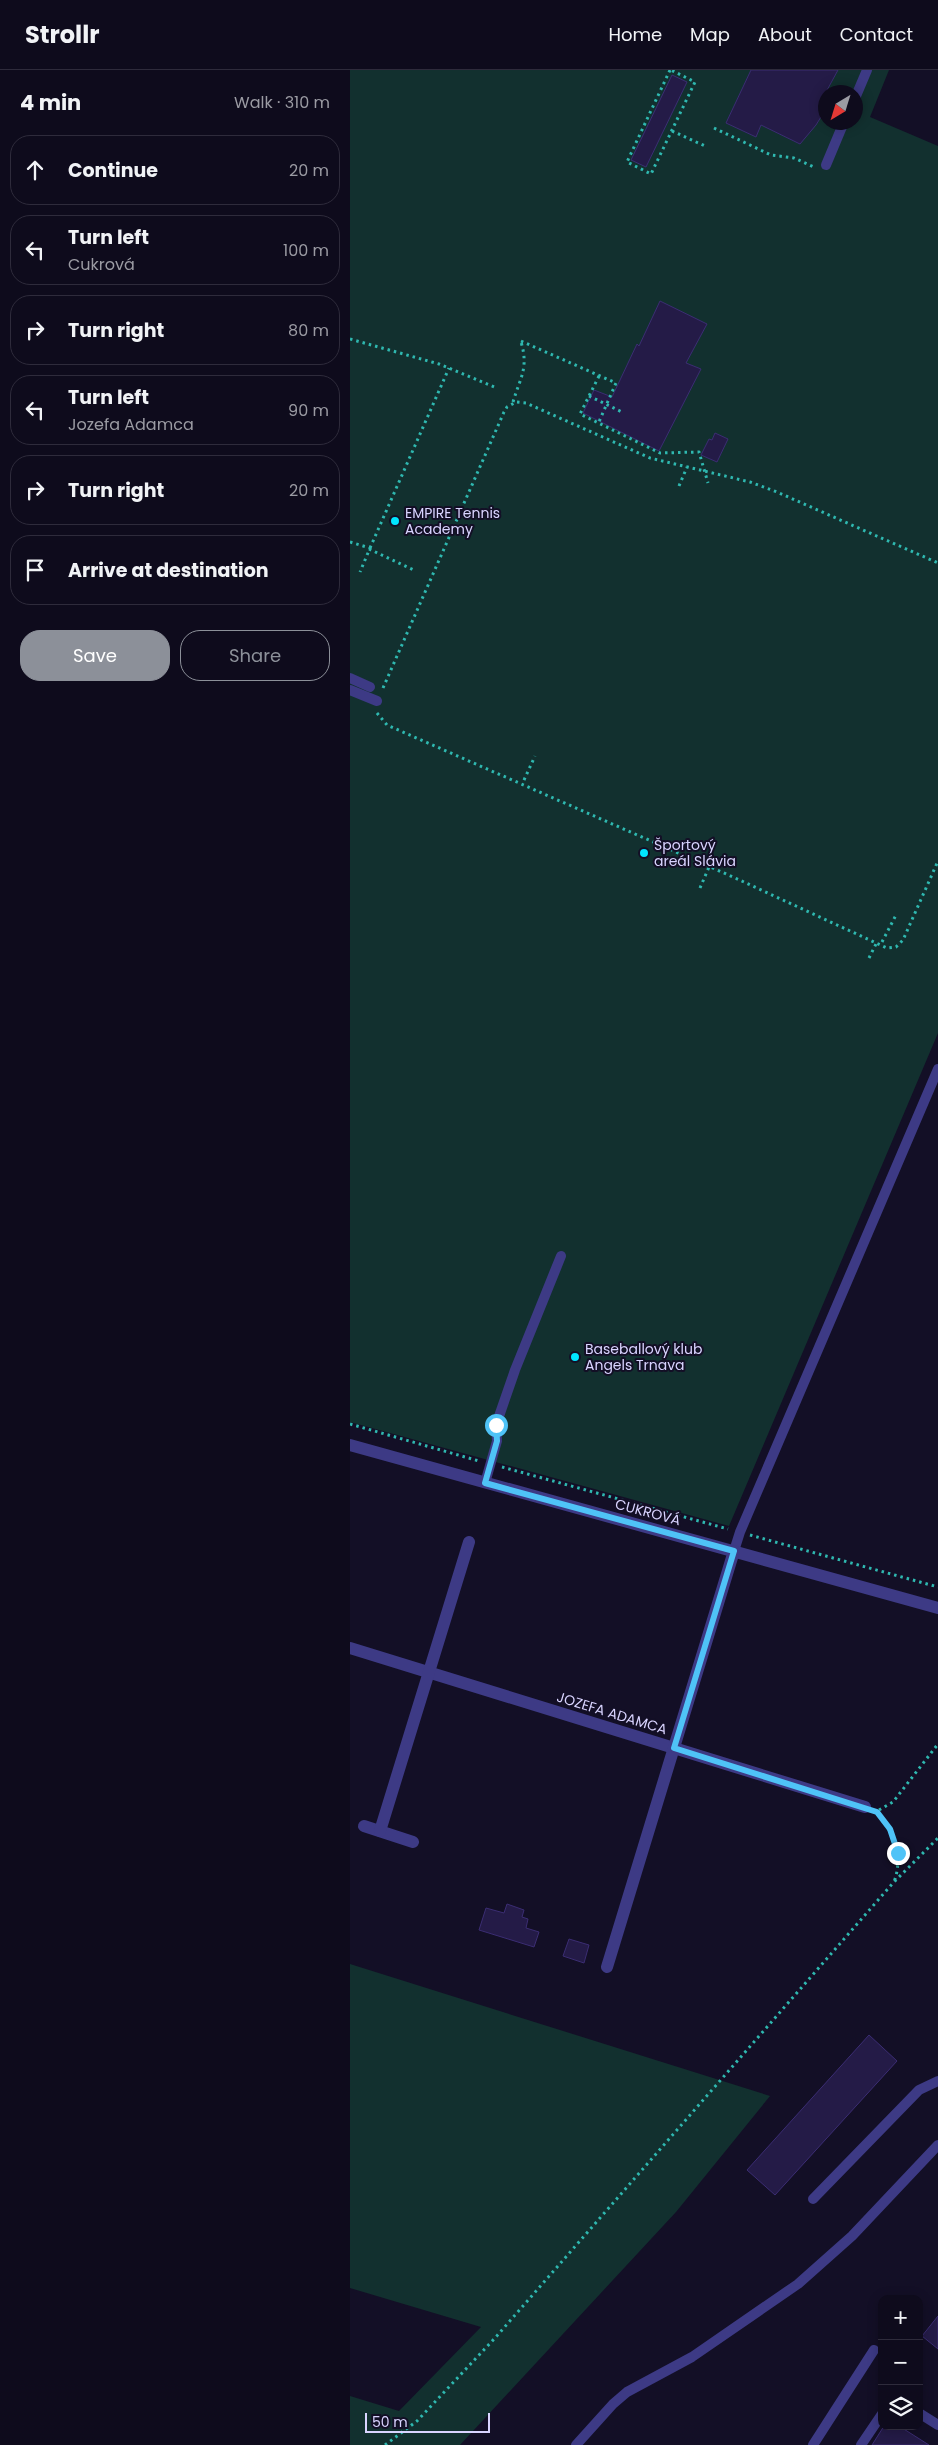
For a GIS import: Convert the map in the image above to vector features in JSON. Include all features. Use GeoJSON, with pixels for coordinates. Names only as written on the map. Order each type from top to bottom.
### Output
{"type":"FeatureCollection","features":[{"type":"Feature","properties":{"kind":"street","name":"CUKROVÁ"},"geometry":{"type":"LineString","coordinates":[[350,1445],[938,1608]]}},
{"type":"Feature","properties":{"kind":"street"},"geometry":{"type":"LineString","coordinates":[[380,1831],[469,1542]]}},
{"type":"Feature","properties":{"kind":"street"},"geometry":{"type":"LineString","coordinates":[[607,1967],[734,1551]]}},
{"type":"Feature","properties":{"kind":"street","name":"JOZEFA ADAMCA"},"geometry":{"type":"LineString","coordinates":[[350,1648],[871,1809]]}},
{"type":"Feature","properties":{"kind":"street"},"geometry":{"type":"LineString","coordinates":[[364,1826],[413,1842]]}},
{"type":"Feature","properties":{"kind":"lane"},"geometry":{"type":"LineString","coordinates":[[860,85],[866,70]]}},
{"type":"Feature","properties":{"kind":"lane"},"geometry":{"type":"LineString","coordinates":[[826,165],[841,130]]}},
{"type":"Feature","properties":{"kind":"lane"},"geometry":{"type":"LineString","coordinates":[[350,678],[370,687]]}},
{"type":"Feature","properties":{"kind":"lane"},"geometry":{"type":"LineString","coordinates":[[350,690],[377,701]]}},
{"type":"Feature","properties":{"kind":"lane"},"geometry":{"type":"LineString","coordinates":[[734,1551],[740,1532],[938,1069]]}},
{"type":"Feature","properties":{"kind":"lane"},"geometry":{"type":"LineString","coordinates":[[485,1483],[497,1441],[496,1425],[515,1370],[561,1256]]}},
{"type":"Feature","properties":{"kind":"lane"},"geometry":{"type":"LineString","coordinates":[[813,2199],[919,2090],[938,2082]]}},
{"type":"Feature","properties":{"kind":"lane"},"geometry":{"type":"LineString","coordinates":[[576,2445],[613,2404],[627,2392],[692,2357],[798,2284],[852,2236],[938,2145]]}},
{"type":"Feature","properties":{"kind":"lane"},"geometry":{"type":"LineString","coordinates":[[813,2445],[874,2350]]}},
{"type":"Feature","properties":{"kind":"lane"},"geometry":{"type":"LineString","coordinates":[[923,2416],[938,2426]]}},
{"type":"Feature","properties":{"kind":"lane"},"geometry":{"type":"LineString","coordinates":[[862,2445],[878,2420]]}},
{"type":"Feature","properties":{"kind":"path"},"geometry":{"type":"LineString","coordinates":[[671,70],[696,82],[672,131],[651,174],[626,162],[671,70]]}},
{"type":"Feature","properties":{"kind":"path"},"geometry":{"type":"LineString","coordinates":[[714,128],[771,155],[794,158],[822,170],[826,165]]}},
{"type":"Feature","properties":{"kind":"path"},"geometry":{"type":"LineString","coordinates":[[672,131],[705,146]]}},
{"type":"Feature","properties":{"kind":"path"},"geometry":{"type":"LineString","coordinates":[[350,339],[449,368],[497,388]]}},
{"type":"Feature","properties":{"kind":"path"},"geometry":{"type":"LineString","coordinates":[[598,424],[616,384],[521,341],[526,357],[525,366],[513,402],[504,412],[377,701],[376,709],[379,718],[387,725],[823,917],[876,944],[892,948],[903,940],[938,861]]}},
{"type":"Feature","properties":{"kind":"path"},"geometry":{"type":"LineString","coordinates":[[360,572],[449,368]]}},
{"type":"Feature","properties":{"kind":"path"},"geometry":{"type":"LineString","coordinates":[[598,376],[580,414],[660,453],[699,452],[708,483]]}},
{"type":"Feature","properties":{"kind":"path"},"geometry":{"type":"LineString","coordinates":[[589,396],[624,413]]}},
{"type":"Feature","properties":{"kind":"path"},"geometry":{"type":"LineString","coordinates":[[513,402],[526,403],[650,458],[750,482],[777,492],[938,563]]}},
{"type":"Feature","properties":{"kind":"path"},"geometry":{"type":"LineString","coordinates":[[679,486],[687,467]]}},
{"type":"Feature","properties":{"kind":"path"},"geometry":{"type":"LineString","coordinates":[[350,542],[369,548],[416,571]]}},
{"type":"Feature","properties":{"kind":"path"},"geometry":{"type":"LineString","coordinates":[[524,780],[535,756]]}},
{"type":"Feature","properties":{"kind":"path"},"geometry":{"type":"LineString","coordinates":[[700,888],[708,867]]}},
{"type":"Feature","properties":{"kind":"path"},"geometry":{"type":"LineString","coordinates":[[882,942],[896,916]]}},
{"type":"Feature","properties":{"kind":"path"},"geometry":{"type":"LineString","coordinates":[[869,958],[876,944]]}},
{"type":"Feature","properties":{"kind":"path"},"geometry":{"type":"LineString","coordinates":[[350,1424],[938,1587]]}},
{"type":"Feature","properties":{"kind":"path"},"geometry":{"type":"LineString","coordinates":[[893,1883],[898,1872],[898,1853],[895,1840],[871,1809],[893,1802],[938,1744]]}},
{"type":"Feature","properties":{"kind":"path"},"geometry":{"type":"LineString","coordinates":[[385,2445],[416,2421],[495,2338],[893,1883],[938,1838]]}},
{"type":"Feature","properties":{"kind":"green space","name":"Športový areál Slávia"},"geometry":{"type":"Polygon","coordinates":[[[350,70],[889,70],[870,117],[938,146],[938,1033],[729,1526],[350,1422],[350,70]]]}},
{"type":"Feature","properties":{"kind":"green space"},"geometry":{"type":"Polygon","coordinates":[[[350,1964],[770,2096],[676,2212],[460,2445],[350,2445],[350,2396],[399,2411],[481,2327],[350,2288],[350,1964]]]}},
{"type":"Feature","properties":{"kind":"building"},"geometry":{"type":"Polygon","coordinates":[[[751,70],[838,70],[830,85],[818,85],[818,122],[800,144],[761,125],[756,137],[726,123],[751,70]]]}},
{"type":"Feature","properties":{"kind":"building"},"geometry":{"type":"Polygon","coordinates":[[[672,75],[687,82],[646,167],[631,160],[672,75]]]}},
{"type":"Feature","properties":{"kind":"building"},"geometry":{"type":"Polygon","coordinates":[[[660,301],[707,324],[686,363],[701,369],[659,451],[583,413],[594,390],[612,397],[660,301]]]}},
{"type":"Feature","properties":{"kind":"building"},"geometry":{"type":"Polygon","coordinates":[[[715,433],[728,439],[717,462],[701,455],[709,439],[712,440],[715,433]]]}},
{"type":"Feature","properties":{"kind":"building"},"geometry":{"type":"Polygon","coordinates":[[[507,1904],[524,1910],[522,1917],[528,1919],[526,1928],[539,1932],[534,1947],[479,1930],[486,1908],[504,1913],[507,1904]]]}},
{"type":"Feature","properties":{"kind":"building"},"geometry":{"type":"Polygon","coordinates":[[[569,1939],[589,1945],[584,1963],[563,1956],[569,1939]]]}},
{"type":"Feature","properties":{"kind":"building"},"geometry":{"type":"Polygon","coordinates":[[[869,2035],[897,2061],[775,2195],[747,2170],[869,2035]]]}},
{"type":"Feature","properties":{"kind":"building"},"geometry":{"type":"Polygon","coordinates":[[[938,2316],[938,2349],[923,2335],[938,2316]]]}},
{"type":"Feature","properties":{"kind":"building"},"geometry":{"type":"Polygon","coordinates":[[[881,2430],[905,2430],[929,2445],[872,2445],[881,2430]]]}},
{"type":"Feature","properties":{"kind":"place","name":"EMPIRE Tennis Academy"},"geometry":{"type":"Point","coordinates":[395,521]}},
{"type":"Feature","properties":{"kind":"place","name":"Športový areál Slávia"},"geometry":{"type":"Point","coordinates":[644,853]}},
{"type":"Feature","properties":{"kind":"place","name":"Baseballový klub Angels Trnava"},"geometry":{"type":"Point","coordinates":[575,1357]}},
{"type":"Feature","properties":{"kind":"route"},"geometry":{"type":"LineString","coordinates":[[496,1425],[497,1441],[485,1483],[734,1551],[674,1748],[877,1812],[890,1829],[898,1853]]}}]}
